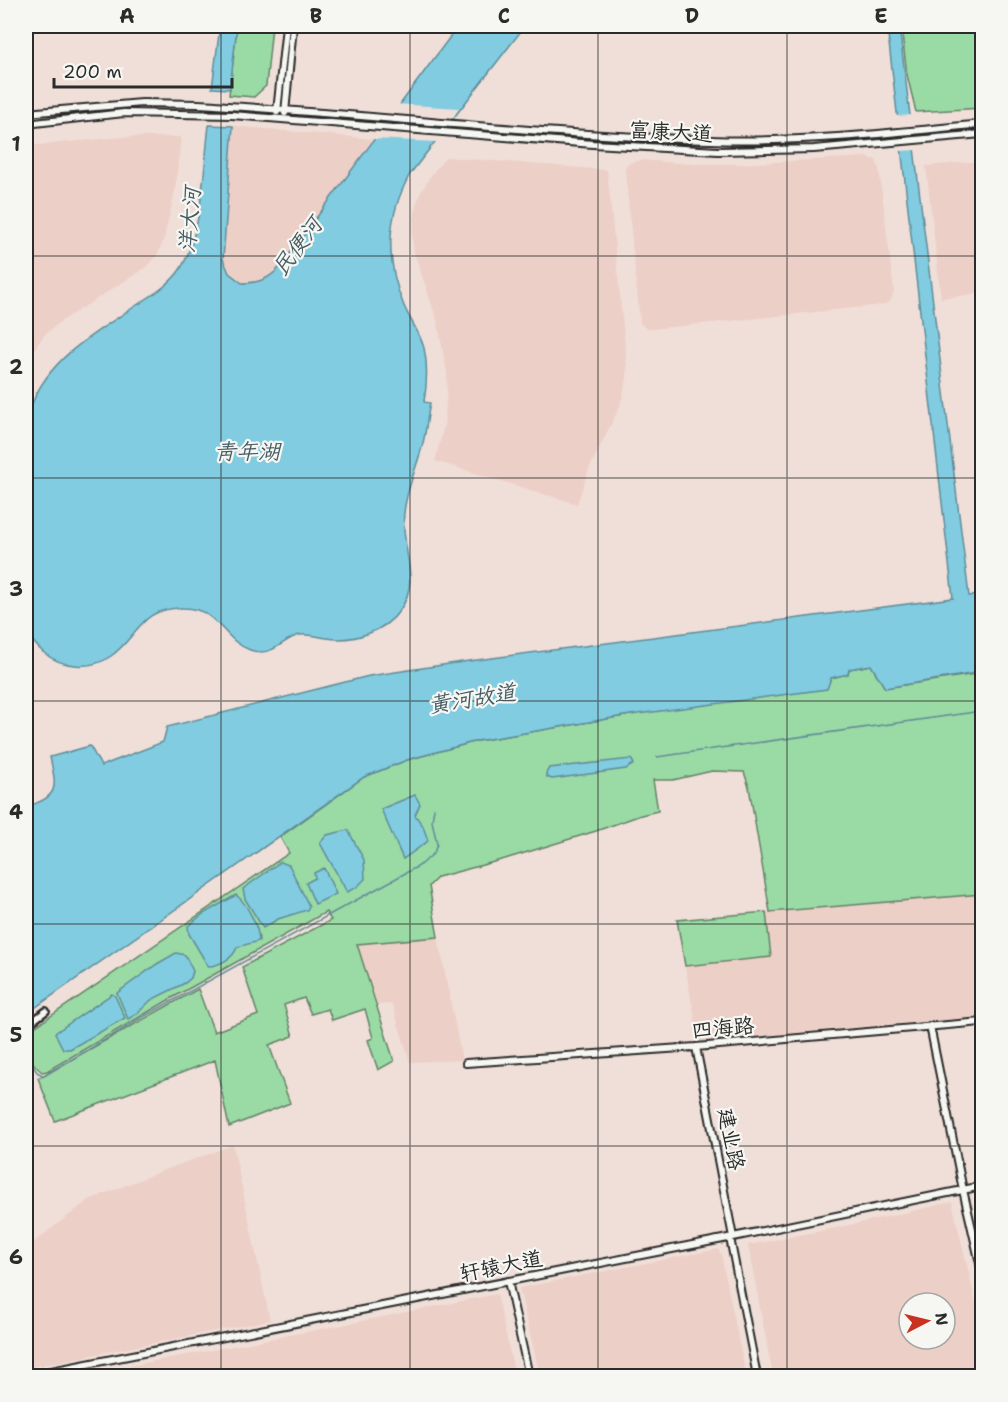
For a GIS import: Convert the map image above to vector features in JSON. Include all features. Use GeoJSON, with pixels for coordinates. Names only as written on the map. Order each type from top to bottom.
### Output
{"type":"FeatureCollection","features":[{"type":"Feature","properties":{"kind":"street"},"geometry":{"type":"LineString","coordinates":[[281,110],[286,26]]}},
{"type":"Feature","properties":{"kind":"street"},"geometry":{"type":"LineString","coordinates":[[280,119],[293,26]]}},
{"type":"Feature","properties":{"kind":"street"},"geometry":{"type":"LineString","coordinates":[[26,114],[142,103],[325,113],[324,123],[232,115],[124,113],[26,124]]}},
{"type":"Feature","properties":{"kind":"street","name":"富康大道"},"geometry":{"type":"LineString","coordinates":[[325,113],[712,140],[809,140],[982,124]]}},
{"type":"Feature","properties":{"kind":"street","name":"富康大道"},"geometry":{"type":"LineString","coordinates":[[324,123],[718,151],[814,149],[982,134]]}},
{"type":"Feature","properties":{"kind":"street"},"geometry":{"type":"LineString","coordinates":[[26,1026],[46,1011]]}},
{"type":"Feature","properties":{"kind":"street","name":"四海路"},"geometry":{"type":"LineString","coordinates":[[466,1063],[696,1047],[982,1022]]}},
{"type":"Feature","properties":{"kind":"street"},"geometry":{"type":"LineString","coordinates":[[930,1026],[982,1272]]}},
{"type":"Feature","properties":{"kind":"street","name":"建业路"},"geometry":{"type":"LineString","coordinates":[[696,1047],[757,1377]]}},
{"type":"Feature","properties":{"kind":"street","name":"轩辕大道"},"geometry":{"type":"LineString","coordinates":[[26,1376],[732,1238],[982,1186]]}},
{"type":"Feature","properties":{"kind":"street"},"geometry":{"type":"LineString","coordinates":[[508,1281],[529,1377]]}},
{"type":"Feature","properties":{"kind":"shaded area"},"geometry":{"type":"Polygon","coordinates":[[[233,126],[373,139],[280,267],[272,276],[253,283],[243,283],[229,273],[223,259],[233,126]]]}},
{"type":"Feature","properties":{"kind":"shaded area"},"geometry":{"type":"Polygon","coordinates":[[[123,137],[181,137],[175,191],[163,242],[157,255],[145,268],[60,322],[44,335],[26,362],[26,146],[123,137]]]}},
{"type":"Feature","properties":{"kind":"shaded area"},"geometry":{"type":"Polygon","coordinates":[[[446,157],[607,170],[627,379],[620,406],[590,467],[577,504],[435,461],[444,426],[447,373],[437,320],[414,252],[412,237],[416,205],[421,192],[446,157]]]}},
{"type":"Feature","properties":{"kind":"shaded area"},"geometry":{"type":"Polygon","coordinates":[[[866,157],[876,160],[879,169],[894,291],[890,302],[883,305],[652,329],[647,329],[640,323],[625,169],[629,163],[641,160],[692,164],[740,164],[866,157]]]}},
{"type":"Feature","properties":{"kind":"shaded area"},"geometry":{"type":"Polygon","coordinates":[[[982,161],[982,293],[941,298],[926,166],[982,161]]]}},
{"type":"Feature","properties":{"kind":"shaded area"},"geometry":{"type":"Polygon","coordinates":[[[982,894],[982,1019],[916,1022],[699,1041],[685,966],[771,957],[766,912],[982,894]]]}},
{"type":"Feature","properties":{"kind":"shaded area"},"geometry":{"type":"Polygon","coordinates":[[[438,937],[462,1060],[410,1062],[392,1004],[378,1005],[357,944],[438,937]]]}},
{"type":"Feature","properties":{"kind":"shaded area"},"geometry":{"type":"Polygon","coordinates":[[[233,1145],[270,1320],[26,1368],[26,1248],[89,1200],[233,1145]]]}},
{"type":"Feature","properties":{"kind":"shaded area"},"geometry":{"type":"Polygon","coordinates":[[[952,1202],[982,1328],[982,1376],[773,1376],[748,1245],[952,1202]]]}},
{"type":"Feature","properties":{"kind":"shaded area"},"geometry":{"type":"Polygon","coordinates":[[[718,1249],[721,1254],[746,1376],[540,1376],[519,1288],[718,1249]]]}},
{"type":"Feature","properties":{"kind":"shaded area"},"geometry":{"type":"Polygon","coordinates":[[[497,1294],[515,1376],[77,1376],[342,1325],[497,1294]]]}},
{"type":"Feature","properties":{"kind":"green space"},"geometry":{"type":"Polygon","coordinates":[[[237,26],[272,26],[266,86],[254,97],[229,95],[237,26]]]}},
{"type":"Feature","properties":{"kind":"green space"},"geometry":{"type":"Polygon","coordinates":[[[901,26],[982,26],[982,108],[916,112],[907,75],[901,26]]]}},
{"type":"Feature","properties":{"kind":"green space"},"geometry":{"type":"Polygon","coordinates":[[[871,665],[885,688],[982,673],[982,894],[770,912],[749,787],[744,772],[712,771],[673,780],[653,780],[658,811],[505,859],[438,877],[429,886],[438,937],[357,944],[394,1061],[378,1070],[368,1040],[373,1038],[365,1009],[332,1020],[328,1009],[311,1014],[304,998],[284,1005],[293,1036],[269,1045],[290,1103],[229,1127],[215,1060],[55,1121],[38,1078],[198,989],[214,1032],[258,1015],[242,967],[331,920],[326,912],[47,1071],[42,1072],[31,1059],[27,1049],[26,1033],[289,853],[280,837],[364,777],[407,760],[477,741],[831,678],[848,674],[849,669],[871,665]]]}},
{"type":"Feature","properties":{"kind":"green space"},"geometry":{"type":"Polygon","coordinates":[[[766,912],[771,957],[685,966],[677,920],[766,912]]]}},
{"type":"Feature","properties":{"kind":"water"},"geometry":{"type":"Polygon","coordinates":[[[220,26],[237,26],[230,89],[212,88],[220,26]]]}},
{"type":"Feature","properties":{"kind":"water","name":"青年湖"},"geometry":{"type":"Polygon","coordinates":[[[458,26],[525,26],[410,174],[396,207],[391,256],[404,306],[424,348],[427,375],[424,402],[430,403],[423,442],[405,505],[404,526],[410,575],[406,598],[400,610],[394,618],[377,630],[358,637],[337,639],[300,635],[271,650],[258,652],[241,646],[205,613],[195,609],[169,609],[149,617],[120,648],[103,661],[77,665],[67,664],[50,657],[26,632],[25,449],[32,404],[40,387],[64,358],[93,334],[161,289],[179,271],[187,257],[197,221],[209,125],[233,126],[223,259],[229,273],[242,283],[259,281],[272,275],[280,267],[458,26]]]}},
{"type":"Feature","properties":{"kind":"water","name":"黄河故道"},"geometry":{"type":"Polygon","coordinates":[[[887,26],[899,26],[969,596],[982,595],[982,672],[885,688],[871,665],[849,669],[848,674],[831,678],[827,689],[630,715],[477,741],[407,760],[364,777],[26,1014],[26,807],[45,799],[53,790],[54,777],[50,757],[90,746],[101,766],[163,742],[167,727],[369,676],[953,598],[887,26]]]}},
{"type":"Feature","properties":{"kind":"water"},"geometry":{"type":"Polygon","coordinates":[[[631,759],[634,764],[626,769],[552,779],[547,777],[546,773],[549,768],[631,759]]]}},
{"type":"Feature","properties":{"kind":"water"},"geometry":{"type":"Polygon","coordinates":[[[415,795],[420,804],[415,815],[423,826],[428,841],[403,859],[381,809],[415,795]]]}},
{"type":"Feature","properties":{"kind":"water"},"geometry":{"type":"Polygon","coordinates":[[[348,830],[364,860],[365,879],[357,887],[347,892],[320,843],[327,835],[348,830]]]}},
{"type":"Feature","properties":{"kind":"water"},"geometry":{"type":"Polygon","coordinates":[[[280,862],[289,865],[309,906],[307,910],[278,919],[263,928],[245,899],[243,889],[280,862]]]}},
{"type":"Feature","properties":{"kind":"water"},"geometry":{"type":"Polygon","coordinates":[[[324,868],[336,894],[315,904],[306,883],[315,878],[314,873],[324,868]]]}},
{"type":"Feature","properties":{"kind":"water"},"geometry":{"type":"Polygon","coordinates":[[[236,895],[252,916],[259,941],[237,947],[226,961],[208,966],[189,934],[188,926],[203,914],[236,895]]]}},
{"type":"Feature","properties":{"kind":"water"},"geometry":{"type":"Polygon","coordinates":[[[176,953],[185,955],[193,971],[191,978],[151,1000],[137,1014],[128,1019],[117,993],[176,953]]]}},
{"type":"Feature","properties":{"kind":"water"},"geometry":{"type":"Polygon","coordinates":[[[112,994],[125,1018],[70,1049],[63,1049],[55,1033],[112,994]]]}},
{"type":"Feature","properties":{"kind":"pier"},"geometry":{"type":"Polygon","coordinates":[[[395,104],[459,108],[438,142],[373,139],[395,104]]]}},
{"type":"Feature","properties":{"kind":"pier"},"geometry":{"type":"Polygon","coordinates":[[[913,115],[917,150],[899,151],[895,116],[913,115]]]}},
{"type":"Feature","properties":{"kind":"waterway"},"geometry":{"type":"LineString","coordinates":[[657,757],[982,711]]}},
{"type":"Feature","properties":{"kind":"waterway"},"geometry":{"type":"LineString","coordinates":[[26,1055],[37,1072],[44,1076],[143,1017],[422,864],[434,853],[437,844],[432,821],[434,808]]}},
{"type":"Feature","properties":{"kind":"water label","name":"洋大河"},"geometry":{"type":"Point","coordinates":[189,220]}},
{"type":"Feature","properties":{"kind":"water label","name":"民便河"},"geometry":{"type":"Point","coordinates":[297,246]}}]}
